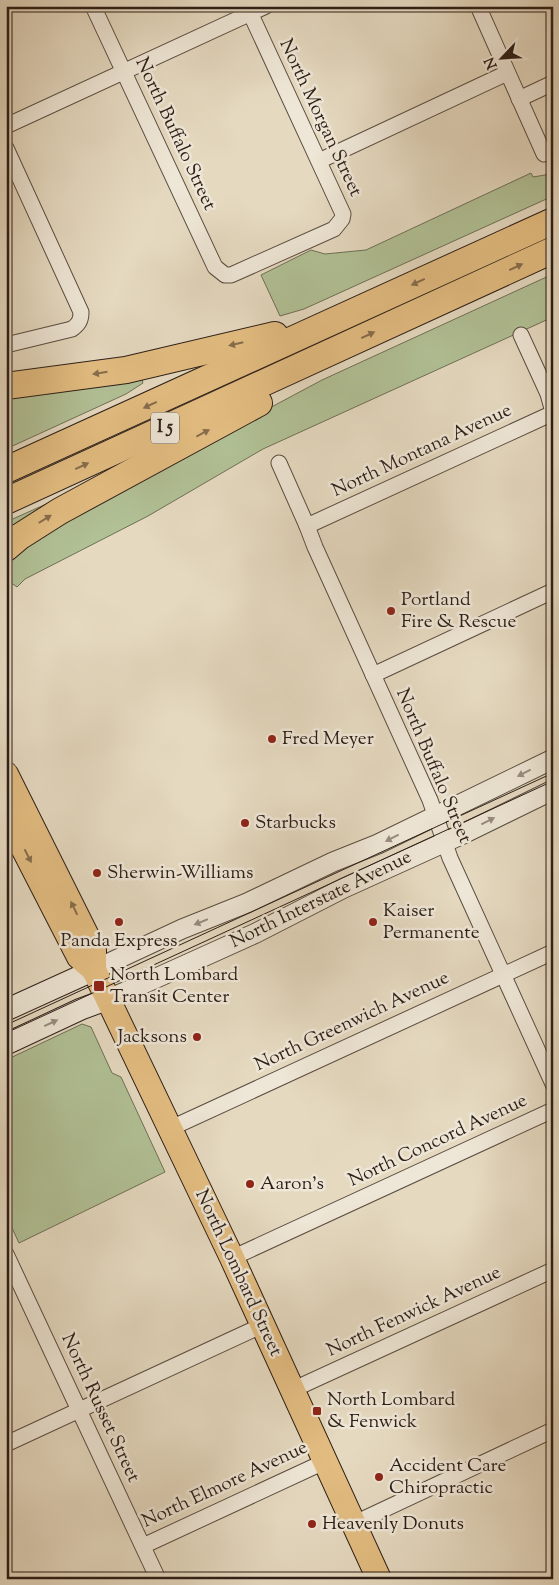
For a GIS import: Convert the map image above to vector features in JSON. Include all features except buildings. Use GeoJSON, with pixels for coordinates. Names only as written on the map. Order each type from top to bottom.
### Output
{"type":"FeatureCollection","features":[{"type":"Feature","properties":{"kind":"highway","name":"I 5"},"geometry":{"type":"LineString","coordinates":[[6,470],[553,221]]}},
{"type":"Feature","properties":{"kind":"highway","name":"I 5"},"geometry":{"type":"LineString","coordinates":[[6,501],[553,250]]}},
{"type":"Feature","properties":{"kind":"highway"},"geometry":{"type":"LineString","coordinates":[[6,386],[126,370],[334,321]]}},
{"type":"Feature","properties":{"kind":"highway"},"geometry":{"type":"LineString","coordinates":[[6,548],[60,511],[314,373],[324,355]]}},
{"type":"Feature","properties":{"kind":"main road","name":"North Lombard Street"},"geometry":{"type":"LineString","coordinates":[[6,774],[94,950],[94,970]]}},
{"type":"Feature","properties":{"kind":"main road","name":"North Lombard Street"},"geometry":{"type":"LineString","coordinates":[[6,815],[79,957],[94,970],[232,1258],[379,1579]]}},
{"type":"Feature","properties":{"kind":"main road","name":"North Interstate Avenue"},"geometry":{"type":"LineString","coordinates":[[6,1010],[94,970]]}},
{"type":"Feature","properties":{"kind":"main road","name":"North Interstate Avenue"},"geometry":{"type":"LineString","coordinates":[[6,1044],[81,1009],[108,999]]}},
{"type":"Feature","properties":{"kind":"street","name":"North Buffalo Street"},"geometry":{"type":"LineString","coordinates":[[93,6],[215,267],[225,275],[236,274],[334,229],[342,219]]}},
{"type":"Feature","properties":{"kind":"street"},"geometry":{"type":"LineString","coordinates":[[6,126],[124,72],[248,10],[266,6]]}},
{"type":"Feature","properties":{"kind":"street"},"geometry":{"type":"LineString","coordinates":[[478,6],[544,154]]}},
{"type":"Feature","properties":{"kind":"street","name":"North Morgan Street"},"geometry":{"type":"LineString","coordinates":[[248,10],[341,208],[342,219]]}},
{"type":"Feature","properties":{"kind":"street"},"geometry":{"type":"LineString","coordinates":[[319,161],[507,73]]}},
{"type":"Feature","properties":{"kind":"street"},"geometry":{"type":"LineString","coordinates":[[518,98],[553,83]]}},
{"type":"Feature","properties":{"kind":"street"},"geometry":{"type":"LineString","coordinates":[[6,148],[79,305],[81,318],[78,325],[72,329],[6,345]]}},
{"type":"Feature","properties":{"kind":"street"},"geometry":{"type":"LineString","coordinates":[[521,335],[548,394],[553,412]]}},
{"type":"Feature","properties":{"kind":"street","name":"North Montana Avenue"},"geometry":{"type":"LineString","coordinates":[[307,526],[553,412]]}},
{"type":"Feature","properties":{"kind":"street","name":"North Buffalo Street"},"geometry":{"type":"LineString","coordinates":[[279,463],[430,800],[450,858],[553,1084]]}},
{"type":"Feature","properties":{"kind":"street"},"geometry":{"type":"LineString","coordinates":[[373,674],[553,591]]}},
{"type":"Feature","properties":{"kind":"street","name":"North Interstate Avenue"},"geometry":{"type":"LineString","coordinates":[[94,970],[182,929],[247,903],[333,862],[370,848],[553,759]]}},
{"type":"Feature","properties":{"kind":"street","name":"North Interstate Avenue"},"geometry":{"type":"LineString","coordinates":[[108,999],[256,932],[344,888],[553,790]]}},
{"type":"Feature","properties":{"kind":"street","name":"North Greenwich Avenue"},"geometry":{"type":"LineString","coordinates":[[169,1129],[553,952]]}},
{"type":"Feature","properties":{"kind":"street","name":"North Concord Avenue"},"geometry":{"type":"LineString","coordinates":[[232,1258],[553,1110]]}},
{"type":"Feature","properties":{"kind":"street","name":"North Russet Street"},"geometry":{"type":"LineString","coordinates":[[6,1254],[158,1579]]}},
{"type":"Feature","properties":{"kind":"street","name":"North Fenwick Avenue"},"geometry":{"type":"LineString","coordinates":[[292,1390],[553,1270]]}},
{"type":"Feature","properties":{"kind":"street"},"geometry":{"type":"LineString","coordinates":[[6,1444],[263,1325]]}},
{"type":"Feature","properties":{"kind":"street"},"geometry":{"type":"LineString","coordinates":[[353,1524],[553,1430]]}},
{"type":"Feature","properties":{"kind":"street","name":"North Elmore Avenue"},"geometry":{"type":"LineString","coordinates":[[143,1546],[324,1462]]}},
{"type":"Feature","properties":{"kind":"green space"},"geometry":{"type":"Polygon","coordinates":[[[553,172],[553,196],[304,309],[280,316],[261,275],[311,250],[325,254],[366,250],[531,173],[533,177],[553,172]]]}},
{"type":"Feature","properties":{"kind":"green space"},"geometry":{"type":"Polygon","coordinates":[[[553,274],[553,317],[263,449],[148,516],[25,579],[17,587],[6,579],[6,559],[20,547],[249,419],[322,380],[553,274]]]}},
{"type":"Feature","properties":{"kind":"green space"},"geometry":{"type":"Polygon","coordinates":[[[141,377],[143,383],[126,394],[6,449],[6,394],[141,377]]]}},
{"type":"Feature","properties":{"kind":"green space"},"geometry":{"type":"Polygon","coordinates":[[[53,501],[6,535],[6,522],[53,501]]]}},
{"type":"Feature","properties":{"kind":"green space"},"geometry":{"type":"Polygon","coordinates":[[[82,1024],[91,1027],[112,1073],[121,1077],[165,1172],[19,1243],[6,1215],[6,1060],[82,1024]]]}},
{"type":"Feature","properties":{"kind":"tram line"},"geometry":{"type":"LineString","coordinates":[[6,1025],[553,773]]}},
{"type":"Feature","properties":{"kind":"tram line"},"geometry":{"type":"LineString","coordinates":[[6,1033],[553,781]]}},
{"type":"Feature","properties":{"kind":"place","name":"Portland Fire & Rescue"},"geometry":{"type":"Point","coordinates":[391,611]}},
{"type":"Feature","properties":{"kind":"place","name":"Fred Meyer"},"geometry":{"type":"Point","coordinates":[272,739]}},
{"type":"Feature","properties":{"kind":"place","name":"Starbucks"},"geometry":{"type":"Point","coordinates":[245,823]}},
{"type":"Feature","properties":{"kind":"place","name":"Sherwin-Williams"},"geometry":{"type":"Point","coordinates":[97,873]}},
{"type":"Feature","properties":{"kind":"place","name":"Panda Express"},"geometry":{"type":"Point","coordinates":[119,922]}},
{"type":"Feature","properties":{"kind":"place","name":"Kaiser Permanente"},"geometry":{"type":"Point","coordinates":[373,922]}},
{"type":"Feature","properties":{"kind":"place","name":"North Lombard Transit Center"},"geometry":{"type":"Point","coordinates":[99,986]}},
{"type":"Feature","properties":{"kind":"place","name":"Jacksons"},"geometry":{"type":"Point","coordinates":[197,1037]}},
{"type":"Feature","properties":{"kind":"place","name":"Aaron's"},"geometry":{"type":"Point","coordinates":[250,1184]}},
{"type":"Feature","properties":{"kind":"place","name":"North Lombard & Fenwick"},"geometry":{"type":"Point","coordinates":[317,1411]}},
{"type":"Feature","properties":{"kind":"place","name":"Accident Care Chiropractic"},"geometry":{"type":"Point","coordinates":[379,1477]}},
{"type":"Feature","properties":{"kind":"place","name":"Heavenly Donuts"},"geometry":{"type":"Point","coordinates":[312,1524]}}]}
